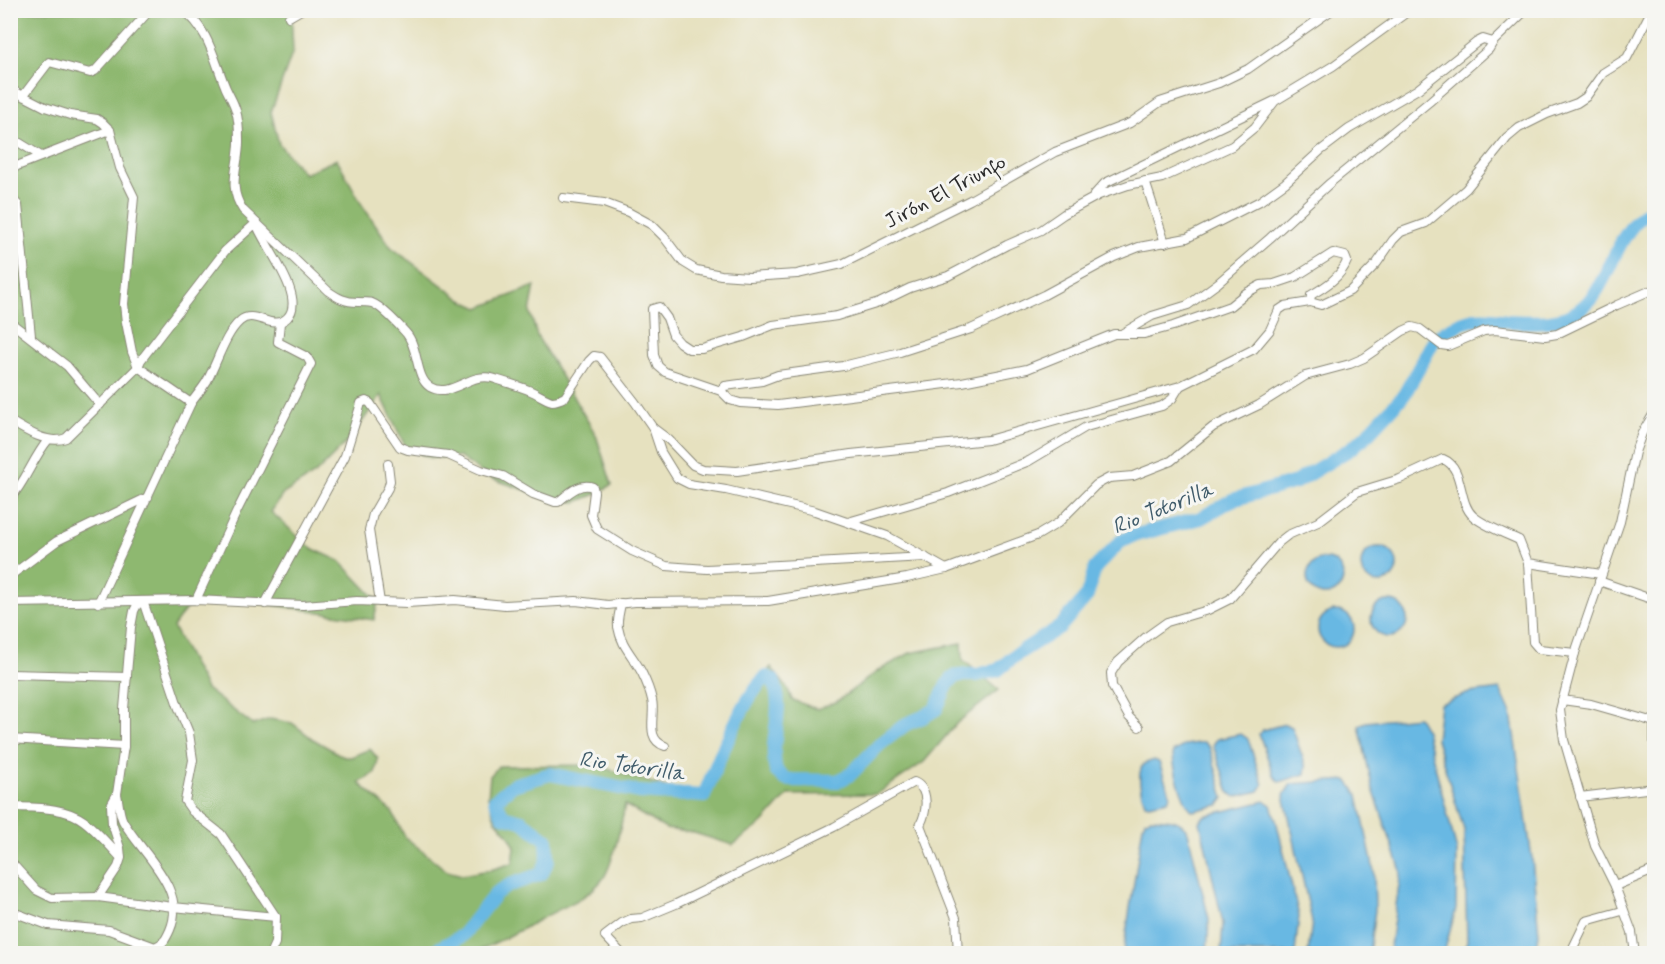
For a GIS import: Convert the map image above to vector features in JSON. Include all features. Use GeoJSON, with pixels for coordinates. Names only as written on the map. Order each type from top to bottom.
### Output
{"type":"FeatureCollection","features":[{"type":"Feature","properties":{"kind":"street"},"geometry":{"type":"LineString","coordinates":[[23,96],[49,62],[90,73],[95,71],[150,10]]}},
{"type":"Feature","properties":{"kind":"street"},"geometry":{"type":"LineString","coordinates":[[183,10],[195,21],[203,33],[236,111],[239,146],[235,163],[236,201],[256,223],[335,296],[342,301],[369,302],[380,307],[409,335],[414,345],[422,377],[428,386],[434,389],[449,389],[476,377],[492,378],[551,400],[560,400],[565,397],[589,361],[594,356],[600,357],[653,428],[669,440],[693,465],[703,469],[737,471],[851,454],[988,440],[1180,386],[1254,349],[1270,330],[1279,310],[1285,306],[1310,302],[1321,305],[1350,291],[1377,263],[1401,232],[1426,223],[1466,189],[1513,133],[1546,114],[1577,103],[1586,97],[1603,73],[1627,58],[1648,17],[1654,11]]}},
{"type":"Feature","properties":{"kind":"street"},"geometry":{"type":"LineString","coordinates":[[288,17],[301,10]]}},
{"type":"Feature","properties":{"kind":"street","name":"Jirón El Triunfo"},"geometry":{"type":"LineString","coordinates":[[563,198],[604,203],[652,225],[683,262],[696,270],[721,275],[749,276],[797,274],[842,264],[970,200],[1055,152],[1130,123],[1160,102],[1219,83],[1248,69],[1332,10]]}},
{"type":"Feature","properties":{"kind":"street"},"geometry":{"type":"LineString","coordinates":[[1089,200],[1105,183],[1275,101],[1333,66],[1410,10]]}},
{"type":"Feature","properties":{"kind":"street"},"geometry":{"type":"LineString","coordinates":[[1123,333],[1152,316],[1188,305],[1218,283],[1329,183],[1444,89],[1489,49],[1493,42],[1526,10]]}},
{"type":"Feature","properties":{"kind":"street"},"geometry":{"type":"LineString","coordinates":[[721,391],[725,386],[843,366],[900,352],[971,329],[1044,295],[1114,257],[1139,247],[1187,238],[1260,201],[1349,129],[1418,89],[1477,42],[1483,39],[1493,42]]}},
{"type":"Feature","properties":{"kind":"street"},"geometry":{"type":"LineString","coordinates":[[10,89],[45,107],[70,115],[96,119],[110,130],[120,168],[134,197],[124,304],[132,352],[138,368],[191,403]]}},
{"type":"Feature","properties":{"kind":"street"},"geometry":{"type":"LineString","coordinates":[[1275,101],[1255,127],[1232,146],[1162,178],[1108,191],[1064,214],[1041,230],[948,276],[910,288],[879,303],[837,316],[773,325],[702,349],[689,348],[680,343],[673,335],[663,311],[659,307],[652,309],[654,355],[658,366],[665,372],[721,391],[730,400],[740,403],[778,405],[962,382],[1027,369],[1114,334],[1144,333],[1230,306],[1261,285],[1295,278],[1333,253],[1345,255],[1347,261],[1345,267],[1329,285],[1311,295],[1310,302]]}},
{"type":"Feature","properties":{"kind":"street"},"geometry":{"type":"LineString","coordinates":[[10,172],[17,166],[110,130]]}},
{"type":"Feature","properties":{"kind":"street"},"geometry":{"type":"LineString","coordinates":[[10,137],[41,156]]}},
{"type":"Feature","properties":{"kind":"street"},"geometry":{"type":"LineString","coordinates":[[1145,182],[1165,243]]}},
{"type":"Feature","properties":{"kind":"street"},"geometry":{"type":"LineString","coordinates":[[10,196],[18,205],[31,336]]}},
{"type":"Feature","properties":{"kind":"street"},"geometry":{"type":"LineString","coordinates":[[196,600],[237,511],[311,364],[307,357],[278,342],[280,323],[291,314],[294,303],[290,288],[256,223]]}},
{"type":"Feature","properties":{"kind":"street"},"geometry":{"type":"LineString","coordinates":[[10,421],[48,440],[59,441],[66,438],[138,368],[141,360],[225,251],[256,223]]}},
{"type":"Feature","properties":{"kind":"street"},"geometry":{"type":"LineString","coordinates":[[10,603],[196,600],[265,604],[407,603],[455,600],[505,605],[576,601],[608,605],[768,601],[880,584],[946,569],[1038,535],[1058,523],[1096,485],[1109,478],[1133,476],[1171,461],[1213,428],[1259,405],[1305,376],[1364,358],[1412,327],[1420,329],[1441,345],[1448,346],[1484,331],[1495,330],[1545,336],[1557,334],[1654,289]]}},
{"type":"Feature","properties":{"kind":"street"},"geometry":{"type":"LineString","coordinates":[[98,603],[191,403],[206,382],[233,329],[243,318],[249,317],[280,323]]}},
{"type":"Feature","properties":{"kind":"street"},"geometry":{"type":"LineString","coordinates":[[10,322],[31,336],[72,371],[100,405]]}},
{"type":"Feature","properties":{"kind":"street"},"geometry":{"type":"LineString","coordinates":[[848,522],[948,493],[1029,461],[1086,427],[1162,406],[1172,399],[1180,386]]}},
{"type":"Feature","properties":{"kind":"street"},"geometry":{"type":"LineString","coordinates":[[265,604],[345,456],[359,410],[362,403],[366,401],[400,447],[448,455],[466,465],[503,476],[533,494],[555,502],[578,487],[587,485],[592,487],[594,492],[591,515],[597,529],[632,550],[666,566],[707,569],[927,557]]}},
{"type":"Feature","properties":{"kind":"street"},"geometry":{"type":"LineString","coordinates":[[1635,954],[1632,932],[1622,911],[1615,886],[1595,846],[1564,740],[1560,710],[1575,653],[1620,522],[1635,452],[1642,433],[1654,413]]}},
{"type":"Feature","properties":{"kind":"street"},"geometry":{"type":"LineString","coordinates":[[653,428],[661,452],[668,464],[677,478],[689,484],[726,490],[815,511],[887,536],[946,569]]}},
{"type":"Feature","properties":{"kind":"street"},"geometry":{"type":"LineString","coordinates":[[10,499],[21,487],[48,440]]}},
{"type":"Feature","properties":{"kind":"street"},"geometry":{"type":"LineString","coordinates":[[1139,727],[1129,717],[1112,686],[1111,673],[1118,662],[1146,637],[1167,622],[1208,610],[1230,599],[1279,542],[1288,535],[1318,522],[1357,492],[1400,479],[1443,459],[1454,466],[1464,499],[1474,517],[1519,540],[1528,563],[1533,642],[1539,649],[1575,653]]}},
{"type":"Feature","properties":{"kind":"street"},"geometry":{"type":"LineString","coordinates":[[380,602],[369,530],[373,514],[388,488],[390,481],[388,464]]}},
{"type":"Feature","properties":{"kind":"street"},"geometry":{"type":"LineString","coordinates":[[10,576],[57,541],[148,497]]}},
{"type":"Feature","properties":{"kind":"street"},"geometry":{"type":"LineString","coordinates":[[1528,563],[1600,578],[1654,600]]}},
{"type":"Feature","properties":{"kind":"street"},"geometry":{"type":"LineString","coordinates":[[10,911],[48,925],[109,930],[155,947],[164,942],[173,922],[174,907],[168,887],[122,818],[117,794],[124,746],[124,709],[134,611],[137,605],[144,601]]}},
{"type":"Feature","properties":{"kind":"street"},"geometry":{"type":"LineString","coordinates":[[144,601],[189,733],[193,760],[185,801],[192,811],[221,834],[276,917],[275,943],[270,954]]}},
{"type":"Feature","properties":{"kind":"street"},"geometry":{"type":"LineString","coordinates":[[621,603],[618,620],[621,639],[642,672],[652,700],[651,721],[656,740],[665,746]]}},
{"type":"Feature","properties":{"kind":"street"},"geometry":{"type":"LineString","coordinates":[[10,674],[127,678]]}},
{"type":"Feature","properties":{"kind":"street"},"geometry":{"type":"LineString","coordinates":[[1562,700],[1591,704],[1654,724],[1654,743]]}},
{"type":"Feature","properties":{"kind":"street"},"geometry":{"type":"LineString","coordinates":[[10,740],[124,746]]}},
{"type":"Feature","properties":{"kind":"street"},"geometry":{"type":"LineString","coordinates":[[622,954],[605,936],[622,923],[642,918],[676,904],[834,827],[914,782],[921,787],[926,801],[924,818],[920,825],[956,918],[957,954]]}},
{"type":"Feature","properties":{"kind":"street"},"geometry":{"type":"LineString","coordinates":[[1580,797],[1654,788]]}},
{"type":"Feature","properties":{"kind":"street"},"geometry":{"type":"LineString","coordinates":[[98,897],[118,867],[121,858],[112,823],[111,805],[117,794]]}},
{"type":"Feature","properties":{"kind":"street"},"geometry":{"type":"LineString","coordinates":[[10,807],[57,810],[77,816],[86,822],[121,858]]}},
{"type":"Feature","properties":{"kind":"street"},"geometry":{"type":"LineString","coordinates":[[10,861],[36,890],[52,898],[98,897],[276,917]]}},
{"type":"Feature","properties":{"kind":"street"},"geometry":{"type":"LineString","coordinates":[[1615,886],[1654,870]]}},
{"type":"Feature","properties":{"kind":"street"},"geometry":{"type":"LineString","coordinates":[[1570,954],[1586,921],[1622,911]]}},
{"type":"Feature","properties":{"kind":"green space"},"geometry":{"type":"Polygon","coordinates":[[[10,11],[291,11],[293,51],[271,112],[279,144],[304,174],[337,159],[362,205],[391,247],[462,300],[479,308],[535,286],[530,312],[537,336],[596,435],[612,485],[576,502],[555,500],[490,478],[459,457],[431,458],[406,448],[381,395],[350,439],[315,474],[283,494],[271,512],[311,548],[340,561],[378,601],[374,620],[239,600],[187,607],[173,627],[206,689],[253,725],[270,719],[292,723],[313,739],[344,757],[351,757],[370,749],[378,759],[375,773],[359,783],[392,812],[405,837],[447,871],[462,875],[513,863],[515,847],[508,834],[495,819],[488,797],[490,776],[499,766],[595,765],[685,793],[702,792],[718,766],[730,724],[754,687],[771,667],[788,689],[792,700],[817,709],[836,702],[878,671],[910,653],[962,643],[963,660],[999,690],[957,723],[924,762],[877,794],[788,795],[763,823],[733,845],[694,833],[666,829],[625,805],[609,866],[596,887],[573,903],[473,953],[11,953],[10,11]]]}},
{"type":"Feature","properties":{"kind":"water"},"geometry":{"type":"Polygon","coordinates":[[[1379,547],[1392,552],[1397,565],[1392,578],[1379,583],[1366,578],[1361,565],[1366,552],[1379,547]]]}},
{"type":"Feature","properties":{"kind":"water"},"geometry":{"type":"Polygon","coordinates":[[[1325,559],[1338,564],[1343,577],[1338,590],[1325,595],[1312,590],[1307,577],[1312,564],[1325,559]]]}},
{"type":"Feature","properties":{"kind":"water"},"geometry":{"type":"Polygon","coordinates":[[[1389,601],[1402,606],[1407,619],[1402,632],[1389,637],[1376,632],[1371,619],[1376,606],[1389,601]]]}},
{"type":"Feature","properties":{"kind":"water"},"geometry":{"type":"Polygon","coordinates":[[[1336,611],[1349,616],[1354,629],[1349,642],[1336,647],[1323,642],[1318,629],[1323,616],[1336,611]]]}},
{"type":"Feature","properties":{"kind":"water"},"geometry":{"type":"Polygon","coordinates":[[[1500,689],[1511,713],[1532,858],[1539,934],[1536,953],[1462,953],[1467,941],[1464,830],[1436,739],[1440,704],[1469,693],[1500,689]]]}},
{"type":"Feature","properties":{"kind":"water"},"geometry":{"type":"Polygon","coordinates":[[[1418,717],[1426,731],[1457,851],[1456,909],[1444,953],[1389,953],[1401,871],[1372,786],[1359,725],[1366,722],[1418,717]]]}},
{"type":"Feature","properties":{"kind":"water"},"geometry":{"type":"Polygon","coordinates":[[[1285,724],[1292,727],[1306,767],[1305,774],[1280,782],[1274,776],[1259,734],[1263,730],[1285,724]]]}},
{"type":"Feature","properties":{"kind":"water"},"geometry":{"type":"Polygon","coordinates":[[[1241,734],[1248,739],[1263,785],[1259,791],[1235,797],[1229,792],[1213,745],[1217,739],[1241,734]]]}},
{"type":"Feature","properties":{"kind":"water"},"geometry":{"type":"Polygon","coordinates":[[[1204,742],[1210,748],[1224,798],[1219,805],[1193,811],[1185,801],[1179,784],[1173,752],[1185,745],[1204,742]]]}},
{"type":"Feature","properties":{"kind":"water"},"geometry":{"type":"Polygon","coordinates":[[[1154,760],[1159,762],[1170,795],[1168,800],[1149,804],[1145,803],[1142,793],[1140,773],[1143,764],[1154,760]]]}},
{"type":"Feature","properties":{"kind":"water"},"geometry":{"type":"Polygon","coordinates":[[[1347,780],[1358,795],[1374,871],[1375,910],[1369,953],[1308,953],[1312,921],[1284,795],[1291,784],[1347,780]]]}},
{"type":"Feature","properties":{"kind":"water"},"geometry":{"type":"Polygon","coordinates":[[[1265,801],[1271,805],[1276,820],[1299,916],[1295,953],[1221,953],[1223,923],[1200,822],[1204,816],[1265,801]]]}},
{"type":"Feature","properties":{"kind":"water"},"geometry":{"type":"Polygon","coordinates":[[[1151,818],[1177,822],[1188,832],[1209,919],[1207,953],[1123,953],[1143,825],[1145,820],[1151,818]]]}},
{"type":"Feature","properties":{"kind":"waterway","name":"Rio Totorilla"},"geometry":{"type":"LineString","coordinates":[[1434,340],[1453,327],[1475,319],[1539,322],[1571,315],[1585,305],[1595,293],[1628,231],[1639,218],[1654,208]]}},
{"type":"Feature","properties":{"kind":"waterway","name":"Rio Totorilla"},"geometry":{"type":"LineString","coordinates":[[429,954],[462,936],[496,893],[510,885],[541,874],[548,860],[547,840],[522,821],[503,816],[495,800],[513,785],[550,774],[639,792],[704,796],[740,714],[750,697],[767,677],[773,680],[777,691],[778,714],[774,748],[776,771],[785,779],[838,781],[851,774],[879,745],[906,724],[936,709],[952,679],[958,675],[977,675],[998,670],[1017,654],[1060,627],[1087,596],[1095,568],[1120,542],[1132,536],[1201,518],[1232,500],[1296,482],[1350,449],[1365,437],[1404,395],[1433,342]]}}]}
